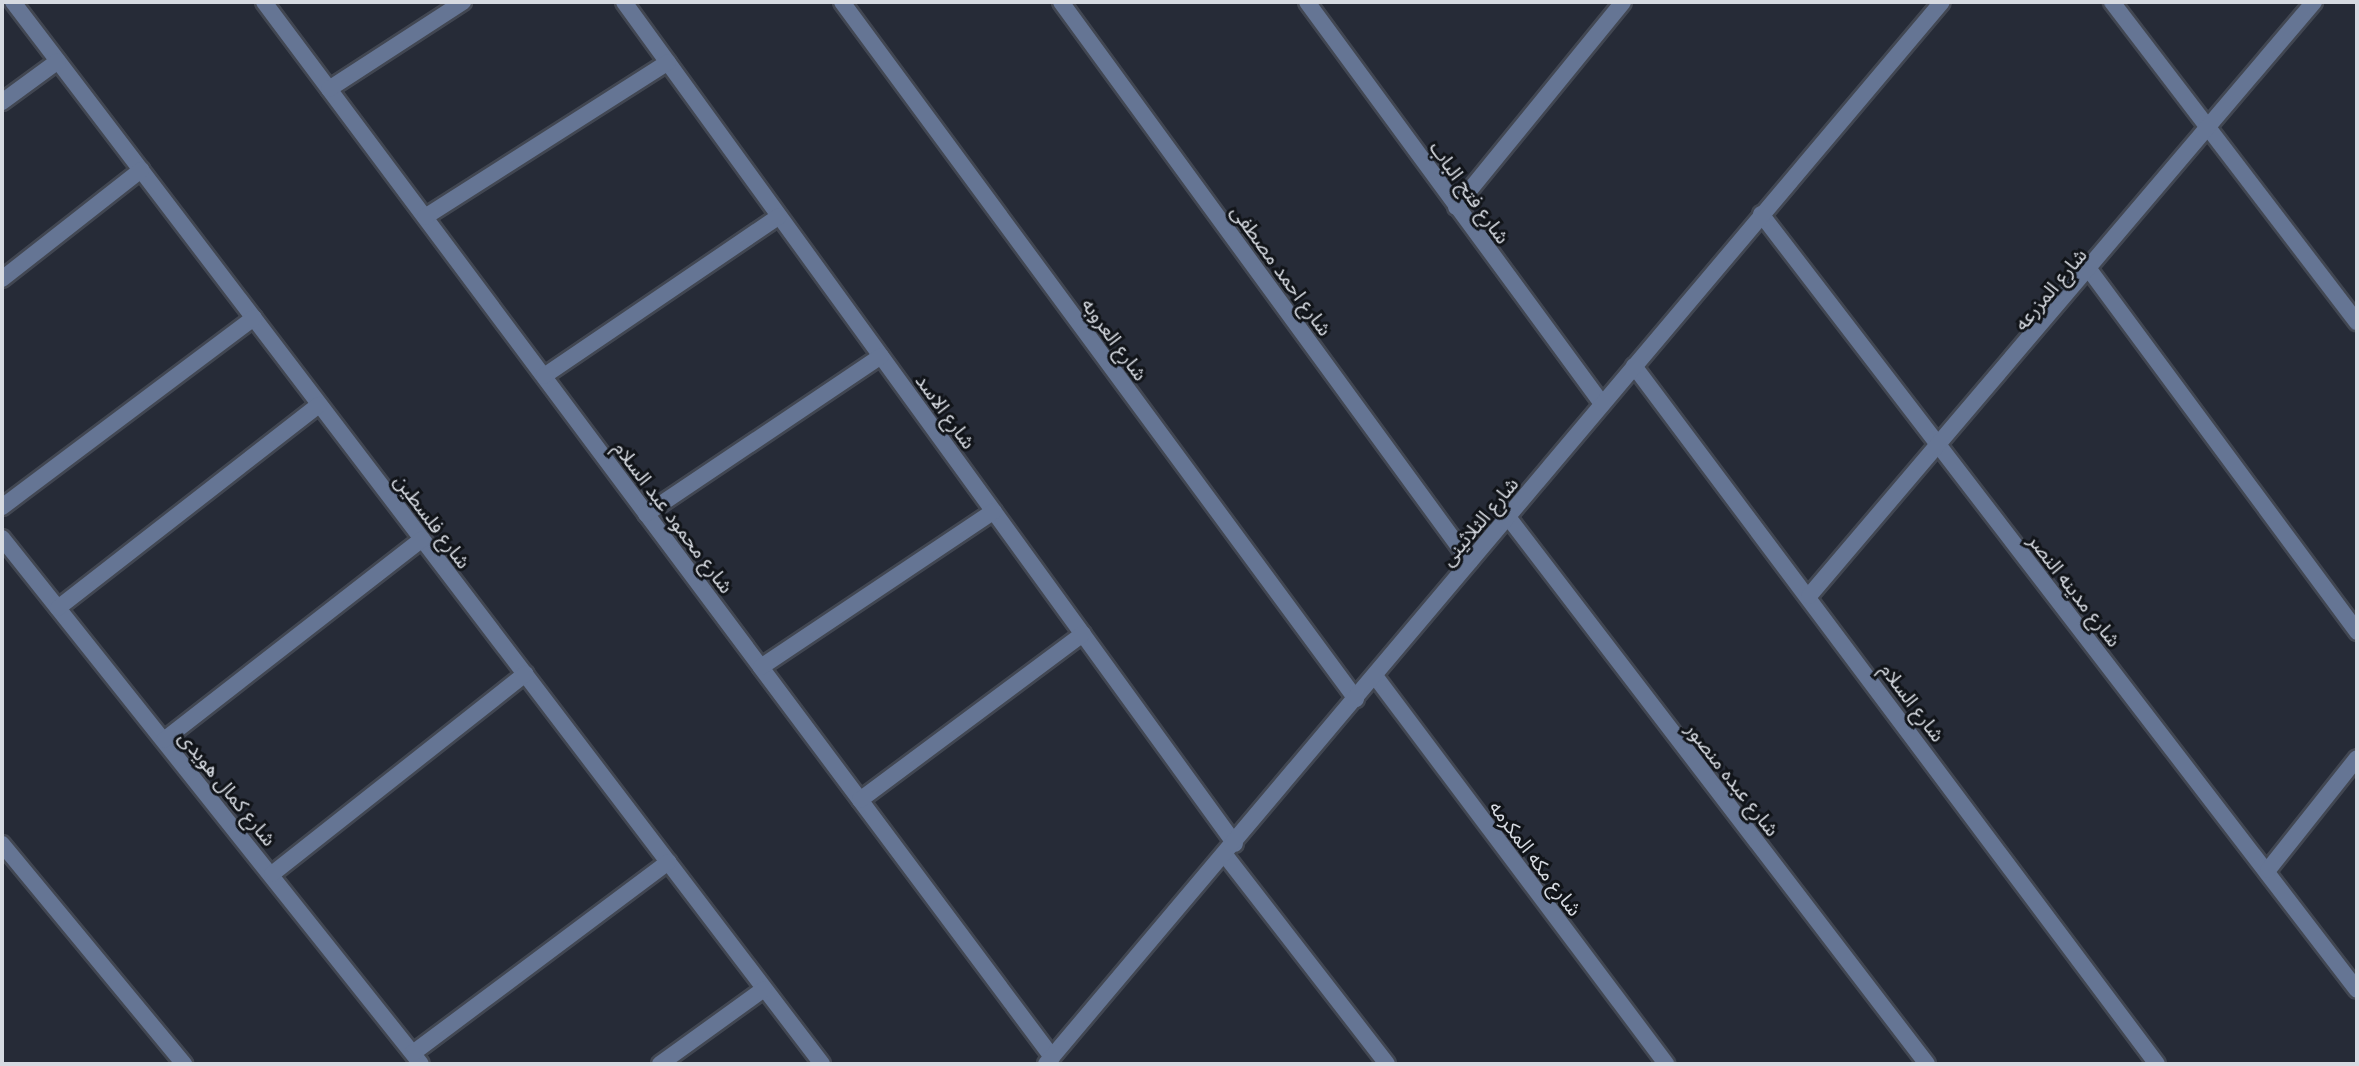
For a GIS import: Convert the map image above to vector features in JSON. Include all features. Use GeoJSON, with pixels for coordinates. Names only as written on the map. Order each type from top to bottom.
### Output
{"type":"FeatureCollection","features":[{"type":"Feature","properties":{"kind":"street","name":"شارع فلسطين"},"geometry":{"type":"LineString","coordinates":[[13,2],[822,1064]]}},
{"type":"Feature","properties":{"kind":"street","name":"شارع محمود عبد السلام"},"geometry":{"type":"LineString","coordinates":[[264,2],[860,800],[1049,1060]]}},
{"type":"Feature","properties":{"kind":"street"},"geometry":{"type":"LineString","coordinates":[[329,89],[463,2]]}},
{"type":"Feature","properties":{"kind":"street","name":"شارع الاسد"},"geometry":{"type":"LineString","coordinates":[[624,2],[1083,634],[1230,849],[1387,1064]]}},
{"type":"Feature","properties":{"kind":"street","name":"شارع العروبه"},"geometry":{"type":"LineString","coordinates":[[842,2],[1356,699]]}},
{"type":"Feature","properties":{"kind":"street","name":"شارع احمد مصطفى"},"geometry":{"type":"LineString","coordinates":[[1061,2],[1470,562]]}},
{"type":"Feature","properties":{"kind":"street","name":"شارع فتح الباب"},"geometry":{"type":"LineString","coordinates":[[1307,2],[1602,404]]}},
{"type":"Feature","properties":{"kind":"street"},"geometry":{"type":"LineString","coordinates":[[1456,207],[1622,2]]}},
{"type":"Feature","properties":{"kind":"street","name":"شارع الثلاثينى"},"geometry":{"type":"LineString","coordinates":[[1049,1060],[1942,2]]}},
{"type":"Feature","properties":{"kind":"street"},"geometry":{"type":"LineString","coordinates":[[2112,2],[2357,322]]}},
{"type":"Feature","properties":{"kind":"street","name":"شارع المزرعه"},"geometry":{"type":"LineString","coordinates":[[1809,596],[2091,272],[2314,2]]}},
{"type":"Feature","properties":{"kind":"street"},"geometry":{"type":"LineString","coordinates":[[2,102],[58,61]]}},
{"type":"Feature","properties":{"kind":"street"},"geometry":{"type":"LineString","coordinates":[[425,217],[668,62]]}},
{"type":"Feature","properties":{"kind":"street"},"geometry":{"type":"LineString","coordinates":[[2,279],[141,170]]}},
{"type":"Feature","properties":{"kind":"street","name":"شارع مدينه النصر"},"geometry":{"type":"LineString","coordinates":[[1761,214],[1939,449],[2268,870],[2357,990]]}},
{"type":"Feature","properties":{"kind":"street"},"geometry":{"type":"LineString","coordinates":[[544,376],[779,216]]}},
{"type":"Feature","properties":{"kind":"street"},"geometry":{"type":"LineString","coordinates":[[2091,272],[2357,632]]}},
{"type":"Feature","properties":{"kind":"street"},"geometry":{"type":"LineString","coordinates":[[2,507],[254,318]]}},
{"type":"Feature","properties":{"kind":"street"},"geometry":{"type":"LineString","coordinates":[[646,514],[881,356]]}},
{"type":"Feature","properties":{"kind":"street","name":"شارع السلام"},"geometry":{"type":"LineString","coordinates":[[1634,366],[2157,1064]]}},
{"type":"Feature","properties":{"kind":"street"},"geometry":{"type":"LineString","coordinates":[[58,608],[319,405]]}},
{"type":"Feature","properties":{"kind":"street"},"geometry":{"type":"LineString","coordinates":[[761,667],[994,511]]}},
{"type":"Feature","properties":{"kind":"street","name":"شارع عبده منصور"},"geometry":{"type":"LineString","coordinates":[[1508,517],[1927,1064]]}},
{"type":"Feature","properties":{"kind":"street","name":"شارع كمال هويدى"},"geometry":{"type":"LineString","coordinates":[[2,538],[417,1058]]}},
{"type":"Feature","properties":{"kind":"street"},"geometry":{"type":"LineString","coordinates":[[164,740],[422,539]]}},
{"type":"Feature","properties":{"kind":"street"},"geometry":{"type":"LineString","coordinates":[[860,800],[1083,634]]}},
{"type":"Feature","properties":{"kind":"street"},"geometry":{"type":"LineString","coordinates":[[272,874],[525,674]]}},
{"type":"Feature","properties":{"kind":"street","name":"شارع مكه المكرمه"},"geometry":{"type":"LineString","coordinates":[[1375,676],[1666,1064]]}},
{"type":"Feature","properties":{"kind":"street"},"geometry":{"type":"LineString","coordinates":[[2268,870],[2357,758]]}},
{"type":"Feature","properties":{"kind":"street"},"geometry":{"type":"LineString","coordinates":[[2,844],[184,1064]]}},
{"type":"Feature","properties":{"kind":"street"},"geometry":{"type":"LineString","coordinates":[[417,1058],[668,862]]}},
{"type":"Feature","properties":{"kind":"street"},"geometry":{"type":"LineString","coordinates":[[660,1064],[764,989]]}}]}
